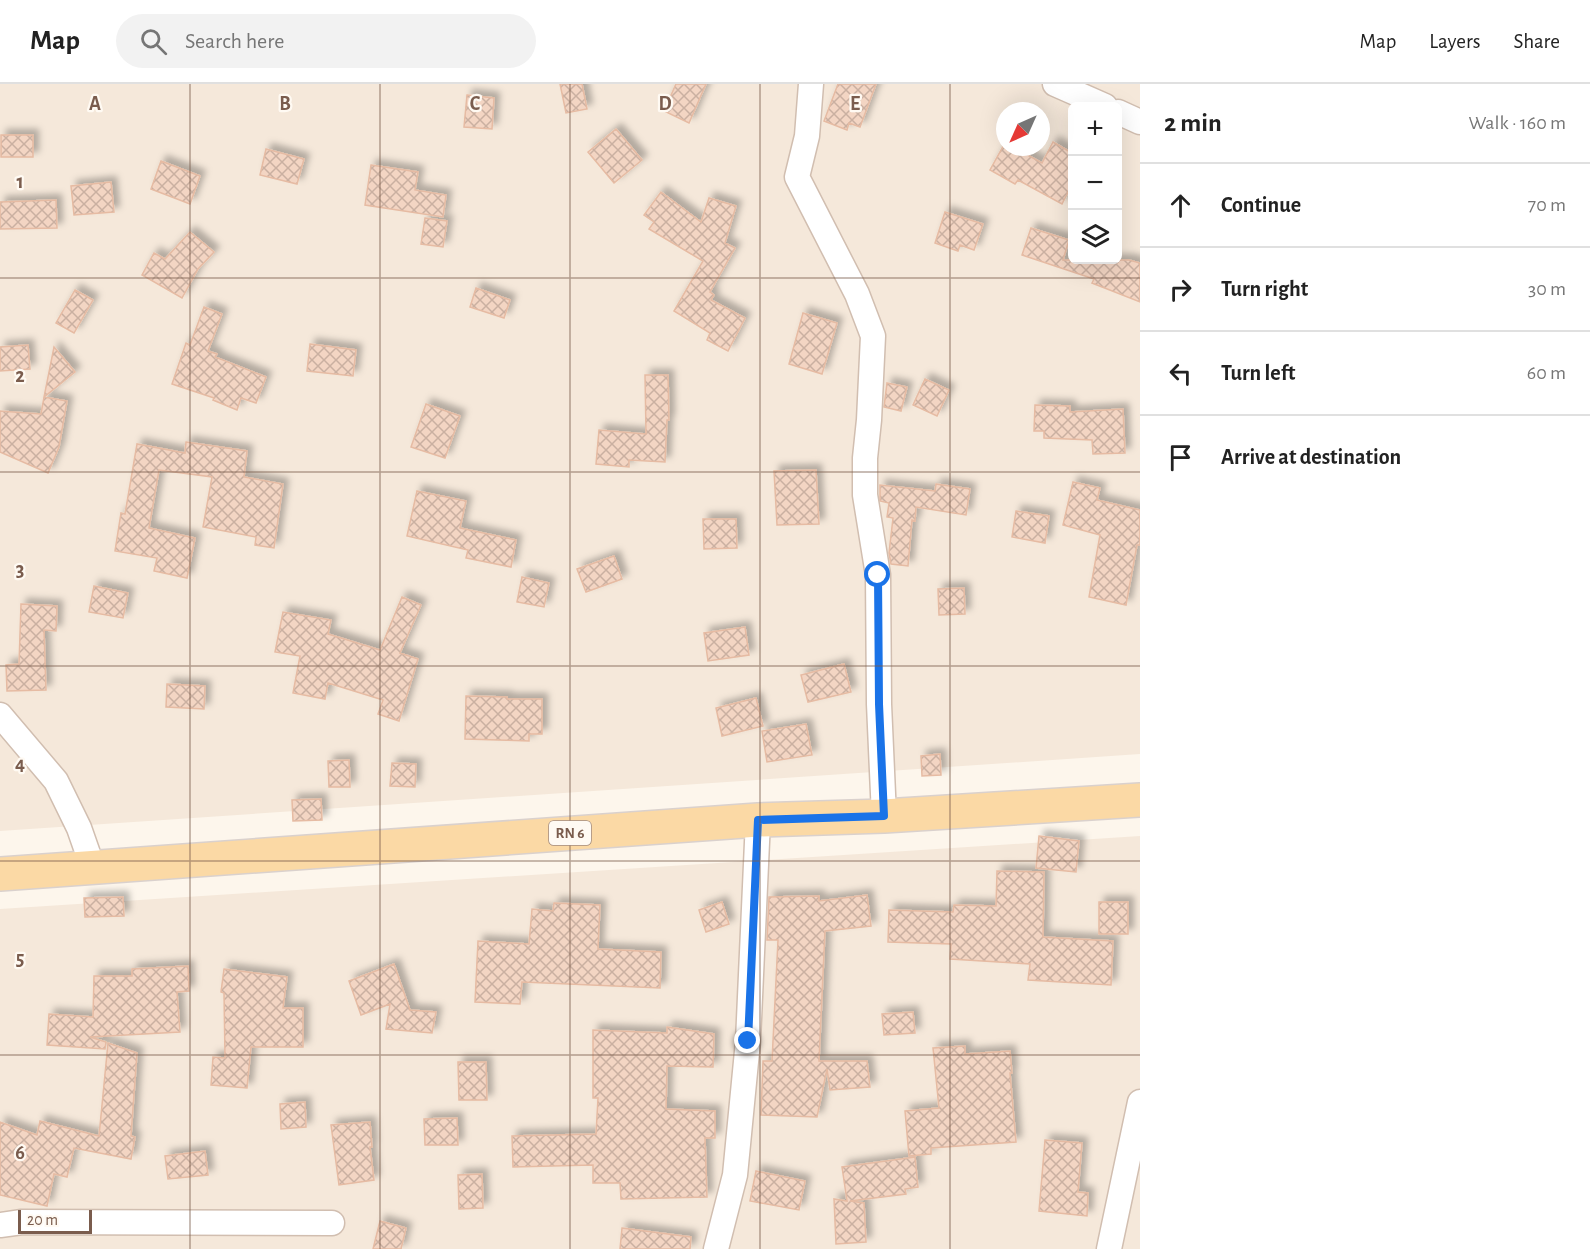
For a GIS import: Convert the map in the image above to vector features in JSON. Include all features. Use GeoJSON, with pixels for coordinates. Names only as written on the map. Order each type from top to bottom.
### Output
{"type":"FeatureCollection","features":[{"type":"Feature","properties":{"kind":"main road","name":"RN 6"},"geometry":{"type":"LineString","coordinates":[[0,874],[758,820],[884,816],[1140,800]]}},
{"type":"Feature","properties":{"kind":"street"},"geometry":{"type":"LineString","coordinates":[[811,84],[807,136],[797,177],[857,294],[873,336],[865,458],[865,495],[878,575],[879,704],[884,816]]}},
{"type":"Feature","properties":{"kind":"street"},"geometry":{"type":"LineString","coordinates":[[1055,84],[1096,102]]}},
{"type":"Feature","properties":{"kind":"street"},"geometry":{"type":"LineString","coordinates":[[1122,114],[1140,122]]}},
{"type":"Feature","properties":{"kind":"street"},"geometry":{"type":"LineString","coordinates":[[0,715],[56,781],[79,828],[93,868]]}},
{"type":"Feature","properties":{"kind":"street"},"geometry":{"type":"LineString","coordinates":[[716,1249],[735,1175],[748,1041],[758,820]]}},
{"type":"Feature","properties":{"kind":"street"},"geometry":{"type":"LineString","coordinates":[[1109,1249],[1140,1102]]}},
{"type":"Feature","properties":{"kind":"street"},"geometry":{"type":"LineString","coordinates":[[0,1225],[22,1222],[332,1223]]}},
{"type":"Feature","properties":{"kind":"shaded area"},"geometry":{"type":"Polygon","coordinates":[[[0,84],[1140,84],[1140,754],[0,831],[0,84]]]}},
{"type":"Feature","properties":{"kind":"shaded area"},"geometry":{"type":"Polygon","coordinates":[[[1140,836],[1140,1249],[0,1249],[0,909],[1140,836]]]}},
{"type":"Feature","properties":{"kind":"building"},"geometry":{"type":"Polygon","coordinates":[[[560,84],[582,84],[587,109],[566,113],[560,84]]]}},
{"type":"Feature","properties":{"kind":"building"},"geometry":{"type":"Polygon","coordinates":[[[676,84],[706,84],[689,123],[664,111],[676,84]]]}},
{"type":"Feature","properties":{"kind":"building"},"geometry":{"type":"Polygon","coordinates":[[[838,84],[876,84],[860,127],[849,123],[847,130],[824,121],[838,84]]]}},
{"type":"Feature","properties":{"kind":"building"},"geometry":{"type":"Polygon","coordinates":[[[467,95],[494,98],[492,129],[464,127],[467,95]]]}},
{"type":"Feature","properties":{"kind":"building"},"geometry":{"type":"Polygon","coordinates":[[[616,129],[642,160],[614,183],[588,152],[616,129]]]}},
{"type":"Feature","properties":{"kind":"building"},"geometry":{"type":"Polygon","coordinates":[[[1,135],[33,135],[33,157],[1,157],[1,135]]]}},
{"type":"Feature","properties":{"kind":"building"},"geometry":{"type":"Polygon","coordinates":[[[1053,142],[1068,151],[1068,192],[1062,204],[1018,180],[1015,184],[990,170],[998,156],[1029,156],[1042,163],[1046,156],[1050,156],[1053,142]]]}},
{"type":"Feature","properties":{"kind":"building"},"geometry":{"type":"Polygon","coordinates":[[[266,149],[304,159],[297,184],[260,175],[266,149]]]}},
{"type":"Feature","properties":{"kind":"building"},"geometry":{"type":"Polygon","coordinates":[[[161,161],[200,176],[190,204],[151,189],[161,161]]]}},
{"type":"Feature","properties":{"kind":"building"},"geometry":{"type":"Polygon","coordinates":[[[371,165],[418,172],[415,190],[446,195],[443,217],[365,205],[371,165]]]}},
{"type":"Feature","properties":{"kind":"building"},"geometry":{"type":"Polygon","coordinates":[[[111,182],[114,212],[74,215],[71,186],[111,182]]]}},
{"type":"Feature","properties":{"kind":"building"},"geometry":{"type":"Polygon","coordinates":[[[661,192],[701,222],[709,198],[736,206],[725,243],[735,248],[710,292],[714,295],[711,300],[745,318],[728,351],[707,340],[710,333],[674,311],[703,261],[649,229],[654,222],[644,215],[661,192]]]}},
{"type":"Feature","properties":{"kind":"building"},"geometry":{"type":"Polygon","coordinates":[[[56,200],[57,228],[0,229],[0,202],[56,200]]]}},
{"type":"Feature","properties":{"kind":"building"},"geometry":{"type":"Polygon","coordinates":[[[945,212],[983,224],[974,250],[960,245],[958,251],[935,243],[945,212]]]}},
{"type":"Feature","properties":{"kind":"building"},"geometry":{"type":"Polygon","coordinates":[[[425,218],[447,221],[443,247],[421,244],[425,218]]]}},
{"type":"Feature","properties":{"kind":"building"},"geometry":{"type":"Polygon","coordinates":[[[1031,228],[1068,240],[1063,260],[1068,260],[1068,264],[1122,264],[1122,260],[1140,263],[1140,302],[1092,283],[1094,279],[1022,255],[1031,228]]]}},
{"type":"Feature","properties":{"kind":"building"},"geometry":{"type":"Polygon","coordinates":[[[190,232],[214,252],[198,269],[182,298],[142,275],[154,253],[165,259],[190,232]]]}},
{"type":"Feature","properties":{"kind":"building"},"geometry":{"type":"Polygon","coordinates":[[[476,288],[510,300],[504,318],[470,307],[476,288]]]}},
{"type":"Feature","properties":{"kind":"building"},"geometry":{"type":"Polygon","coordinates":[[[75,290],[93,300],[74,333],[56,323],[75,290]]]}},
{"type":"Feature","properties":{"kind":"building"},"geometry":{"type":"Polygon","coordinates":[[[204,307],[222,314],[208,351],[217,354],[215,357],[266,377],[256,403],[241,398],[237,410],[213,400],[214,398],[172,384],[186,343],[190,345],[204,307]]]}},
{"type":"Feature","properties":{"kind":"building"},"geometry":{"type":"Polygon","coordinates":[[[803,313],[837,323],[822,374],[789,364],[803,313]]]}},
{"type":"Feature","properties":{"kind":"building"},"geometry":{"type":"Polygon","coordinates":[[[310,344],[356,350],[353,376],[307,371],[310,344]]]}},
{"type":"Feature","properties":{"kind":"building"},"geometry":{"type":"Polygon","coordinates":[[[28,345],[30,369],[0,371],[0,347],[28,345]]]}},
{"type":"Feature","properties":{"kind":"building"},"geometry":{"type":"Polygon","coordinates":[[[54,347],[75,372],[44,397],[54,347]]]}},
{"type":"Feature","properties":{"kind":"building"},"geometry":{"type":"Polygon","coordinates":[[[645,375],[668,375],[669,420],[667,420],[665,462],[629,460],[629,467],[596,464],[599,430],[646,434],[645,375]]]}},
{"type":"Feature","properties":{"kind":"building"},"geometry":{"type":"Polygon","coordinates":[[[925,379],[949,390],[937,416],[913,405],[925,379]]]}},
{"type":"Feature","properties":{"kind":"building"},"geometry":{"type":"Polygon","coordinates":[[[887,383],[907,387],[901,411],[884,407],[887,383]]]}},
{"type":"Feature","properties":{"kind":"building"},"geometry":{"type":"Polygon","coordinates":[[[44,397],[67,401],[59,447],[48,473],[0,452],[0,411],[41,414],[44,397]]]}},
{"type":"Feature","properties":{"kind":"building"},"geometry":{"type":"Polygon","coordinates":[[[426,404],[460,416],[445,458],[411,447],[426,404]]]}},
{"type":"Feature","properties":{"kind":"building"},"geometry":{"type":"Polygon","coordinates":[[[1035,405],[1070,406],[1070,412],[1123,409],[1125,453],[1093,454],[1092,440],[1044,438],[1044,431],[1034,431],[1035,405]]]}},
{"type":"Feature","properties":{"kind":"building"},"geometry":{"type":"Polygon","coordinates":[[[186,442],[247,451],[244,477],[283,484],[274,548],[255,545],[256,537],[203,527],[212,477],[159,470],[149,528],[195,538],[187,578],[154,571],[157,558],[115,551],[121,513],[125,514],[137,444],[185,453],[186,442]]]}},
{"type":"Feature","properties":{"kind":"building"},"geometry":{"type":"Polygon","coordinates":[[[816,470],[819,524],[777,525],[774,471],[816,470]]]}},
{"type":"Feature","properties":{"kind":"building"},"geometry":{"type":"Polygon","coordinates":[[[1073,482],[1100,488],[1097,500],[1140,510],[1140,545],[1137,545],[1126,605],[1089,597],[1100,535],[1063,525],[1073,482]]]}},
{"type":"Feature","properties":{"kind":"building"},"geometry":{"type":"Polygon","coordinates":[[[936,484],[970,489],[966,515],[916,507],[915,521],[912,520],[908,566],[891,564],[889,553],[893,518],[887,517],[889,503],[880,501],[880,485],[935,491],[936,484]]]}},
{"type":"Feature","properties":{"kind":"building"},"geometry":{"type":"Polygon","coordinates":[[[417,491],[466,501],[460,528],[516,540],[511,567],[466,558],[468,550],[407,536],[417,491]]]}},
{"type":"Feature","properties":{"kind":"building"},"geometry":{"type":"Polygon","coordinates":[[[1016,511],[1049,516],[1045,543],[1012,537],[1016,511]]]}},
{"type":"Feature","properties":{"kind":"building"},"geometry":{"type":"Polygon","coordinates":[[[703,519],[736,519],[737,548],[704,549],[703,519]]]}},
{"type":"Feature","properties":{"kind":"building"},"geometry":{"type":"Polygon","coordinates":[[[614,556],[622,579],[586,592],[577,569],[614,556]]]}},
{"type":"Feature","properties":{"kind":"building"},"geometry":{"type":"Polygon","coordinates":[[[522,577],[549,583],[544,607],[517,602],[522,577]]]}},
{"type":"Feature","properties":{"kind":"building"},"geometry":{"type":"Polygon","coordinates":[[[94,586],[128,593],[123,618],[89,612],[94,586]]]}},
{"type":"Feature","properties":{"kind":"building"},"geometry":{"type":"Polygon","coordinates":[[[964,588],[965,614],[939,615],[938,589],[964,588]]]}},
{"type":"Feature","properties":{"kind":"building"},"geometry":{"type":"Polygon","coordinates":[[[402,597],[421,605],[400,653],[418,659],[399,721],[378,714],[383,700],[328,683],[325,699],[293,693],[300,656],[275,652],[283,612],[331,620],[328,634],[380,650],[402,597]]]}},
{"type":"Feature","properties":{"kind":"building"},"geometry":{"type":"Polygon","coordinates":[[[21,604],[57,606],[56,631],[44,630],[46,690],[7,691],[6,665],[19,664],[21,604]]]}},
{"type":"Feature","properties":{"kind":"building"},"geometry":{"type":"Polygon","coordinates":[[[745,627],[749,655],[708,661],[704,633],[745,627]]]}},
{"type":"Feature","properties":{"kind":"building"},"geometry":{"type":"Polygon","coordinates":[[[844,664],[851,692],[808,702],[801,675],[844,664]]]}},
{"type":"Feature","properties":{"kind":"building"},"geometry":{"type":"Polygon","coordinates":[[[167,684],[205,686],[204,709],[166,707],[167,684]]]}},
{"type":"Feature","properties":{"kind":"building"},"geometry":{"type":"Polygon","coordinates":[[[466,696],[542,699],[542,734],[529,734],[529,741],[465,739],[466,696]]]}},
{"type":"Feature","properties":{"kind":"building"},"geometry":{"type":"Polygon","coordinates":[[[756,698],[763,726],[722,736],[716,708],[756,698]]]}},
{"type":"Feature","properties":{"kind":"building"},"geometry":{"type":"Polygon","coordinates":[[[806,724],[812,755],[767,762],[762,731],[806,724]]]}},
{"type":"Feature","properties":{"kind":"building"},"geometry":{"type":"Polygon","coordinates":[[[940,754],[941,775],[922,776],[921,756],[940,754]]]}},
{"type":"Feature","properties":{"kind":"building"},"geometry":{"type":"Polygon","coordinates":[[[349,760],[350,787],[329,787],[328,761],[349,760]]]}},
{"type":"Feature","properties":{"kind":"building"},"geometry":{"type":"Polygon","coordinates":[[[392,763],[416,764],[415,787],[390,786],[392,763]]]}},
{"type":"Feature","properties":{"kind":"building"},"geometry":{"type":"Polygon","coordinates":[[[321,799],[322,820],[293,821],[292,800],[321,799]]]}},
{"type":"Feature","properties":{"kind":"building"},"geometry":{"type":"Polygon","coordinates":[[[1039,836],[1079,841],[1076,872],[1036,868],[1039,836]]]}},
{"type":"Feature","properties":{"kind":"building"},"geometry":{"type":"Polygon","coordinates":[[[997,871],[1044,872],[1043,937],[1113,941],[1111,985],[1028,980],[1030,964],[950,959],[951,944],[888,942],[889,910],[953,912],[954,905],[996,906],[997,871]]]}},
{"type":"Feature","properties":{"kind":"building"},"geometry":{"type":"Polygon","coordinates":[[[867,895],[871,926],[825,931],[819,1061],[867,1061],[870,1087],[830,1090],[827,1069],[817,1117],[761,1115],[763,1061],[772,1061],[778,940],[767,940],[769,897],[819,896],[819,901],[867,895]]]}},
{"type":"Feature","properties":{"kind":"building"},"geometry":{"type":"Polygon","coordinates":[[[123,897],[124,916],[85,917],[84,898],[123,897]]]}},
{"type":"Feature","properties":{"kind":"building"},"geometry":{"type":"Polygon","coordinates":[[[722,902],[729,924],[706,932],[699,910],[722,902]]]}},
{"type":"Feature","properties":{"kind":"building"},"geometry":{"type":"Polygon","coordinates":[[[1099,902],[1128,902],[1128,934],[1099,934],[1099,902]]]}},
{"type":"Feature","properties":{"kind":"building"},"geometry":{"type":"Polygon","coordinates":[[[554,903],[600,905],[598,949],[661,952],[660,988],[522,982],[520,1004],[475,1002],[478,941],[529,944],[532,909],[553,911],[554,903]]]}},
{"type":"Feature","properties":{"kind":"building"},"geometry":{"type":"Polygon","coordinates":[[[394,964],[410,1010],[436,1012],[432,1033],[386,1029],[390,1004],[361,1015],[349,981],[394,964]]]}},
{"type":"Feature","properties":{"kind":"building"},"geometry":{"type":"Polygon","coordinates":[[[188,966],[189,991],[177,992],[180,1032],[90,1037],[106,1042],[105,1049],[47,1045],[49,1014],[93,1017],[94,976],[132,976],[132,969],[188,966]]]}},
{"type":"Feature","properties":{"kind":"building"},"geometry":{"type":"Polygon","coordinates":[[[224,969],[287,977],[283,1008],[303,1008],[303,1047],[251,1047],[247,1088],[211,1085],[213,1057],[225,1058],[224,993],[221,992],[224,969]]]}},
{"type":"Feature","properties":{"kind":"building"},"geometry":{"type":"Polygon","coordinates":[[[913,1012],[915,1033],[884,1035],[882,1014],[913,1012]]]}},
{"type":"Feature","properties":{"kind":"building"},"geometry":{"type":"Polygon","coordinates":[[[667,1027],[714,1034],[713,1067],[667,1066],[666,1109],[715,1111],[715,1138],[705,1138],[707,1197],[621,1199],[620,1183],[593,1183],[593,1165],[513,1167],[512,1136],[596,1134],[598,1098],[593,1098],[593,1030],[667,1033],[667,1027]]]}},
{"type":"Feature","properties":{"kind":"building"},"geometry":{"type":"Polygon","coordinates":[[[108,1043],[137,1053],[131,1136],[135,1137],[131,1159],[74,1148],[67,1177],[54,1174],[47,1206],[0,1195],[0,1122],[37,1135],[40,1121],[99,1136],[108,1043]]]}},
{"type":"Feature","properties":{"kind":"building"},"geometry":{"type":"Polygon","coordinates":[[[965,1046],[965,1054],[1010,1051],[1016,1142],[931,1148],[931,1154],[909,1156],[905,1111],[939,1108],[933,1048],[965,1046]]]}},
{"type":"Feature","properties":{"kind":"building"},"geometry":{"type":"Polygon","coordinates":[[[458,1062],[486,1062],[487,1100],[459,1100],[458,1062]]]}},
{"type":"Feature","properties":{"kind":"building"},"geometry":{"type":"Polygon","coordinates":[[[305,1102],[306,1127],[281,1129],[280,1104],[305,1102]]]}},
{"type":"Feature","properties":{"kind":"building"},"geometry":{"type":"Polygon","coordinates":[[[457,1118],[458,1145],[425,1145],[424,1119],[457,1118]]]}},
{"type":"Feature","properties":{"kind":"building"},"geometry":{"type":"Polygon","coordinates":[[[370,1122],[374,1180],[339,1185],[331,1125],[370,1122]]]}},
{"type":"Feature","properties":{"kind":"building"},"geometry":{"type":"Polygon","coordinates":[[[1045,1140],[1082,1143],[1078,1192],[1088,1193],[1087,1216],[1039,1211],[1045,1140]]]}},
{"type":"Feature","properties":{"kind":"building"},"geometry":{"type":"Polygon","coordinates":[[[205,1151],[208,1175],[168,1179],[165,1156],[205,1151]]]}},
{"type":"Feature","properties":{"kind":"building"},"geometry":{"type":"Polygon","coordinates":[[[915,1157],[918,1187],[905,1189],[906,1194],[850,1201],[864,1203],[866,1242],[836,1244],[834,1199],[847,1201],[842,1167],[915,1157]]]}},
{"type":"Feature","properties":{"kind":"building"},"geometry":{"type":"Polygon","coordinates":[[[756,1171],[805,1181],[799,1210],[750,1201],[756,1171]]]}},
{"type":"Feature","properties":{"kind":"building"},"geometry":{"type":"Polygon","coordinates":[[[482,1174],[483,1208],[459,1209],[458,1175],[482,1174]]]}},
{"type":"Feature","properties":{"kind":"building"},"geometry":{"type":"Polygon","coordinates":[[[380,1221],[406,1228],[401,1249],[373,1249],[380,1221]]]}},
{"type":"Feature","properties":{"kind":"building"},"geometry":{"type":"Polygon","coordinates":[[[622,1228],[691,1237],[690,1249],[620,1249],[622,1228]]]}},
{"type":"Feature","properties":{"kind":"route"},"geometry":{"type":"LineString","coordinates":[[748,1041],[758,820],[884,816],[879,704],[878,575]]}}]}
